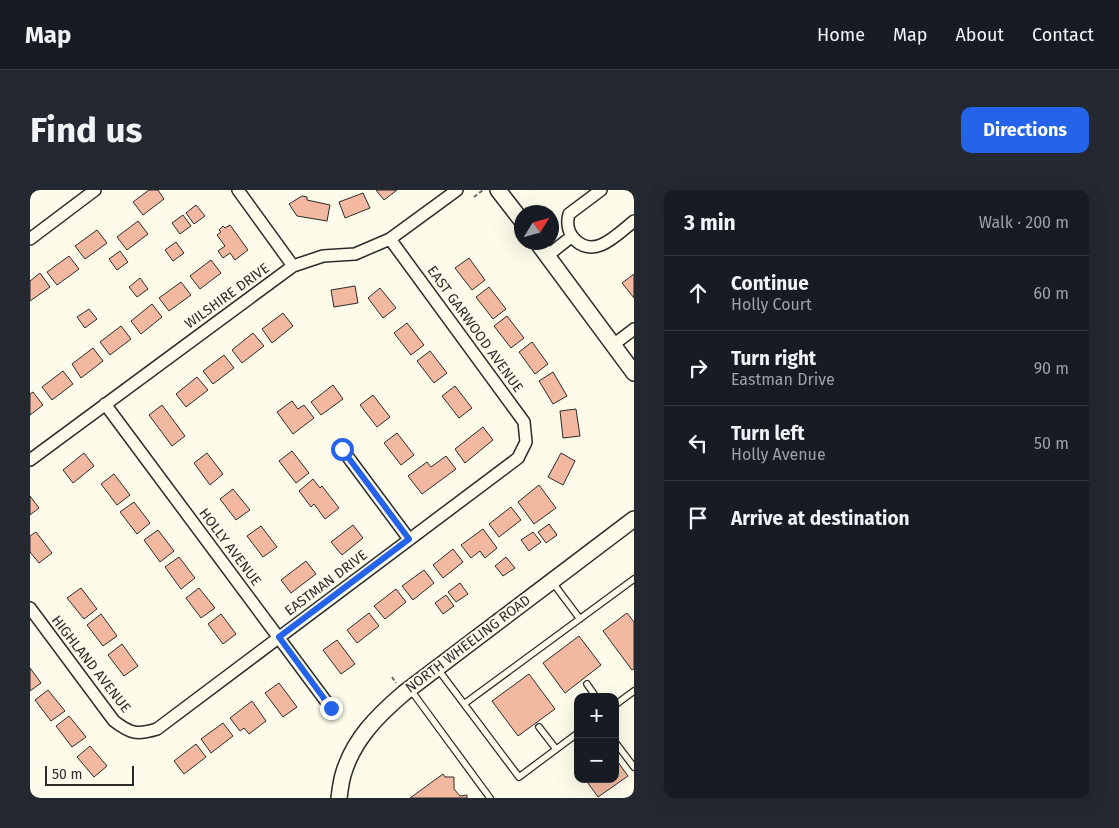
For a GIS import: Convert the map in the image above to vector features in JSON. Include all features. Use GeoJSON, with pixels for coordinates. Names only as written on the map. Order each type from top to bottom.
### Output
{"type":"FeatureCollection","features":[{"type":"Feature","properties":{"kind":"street"},"geometry":{"type":"LineString","coordinates":[[30,239],[96,190]]}},
{"type":"Feature","properties":{"kind":"street"},"geometry":{"type":"LineString","coordinates":[[238,190],[293,266]]}},
{"type":"Feature","properties":{"kind":"street","name":"WILSHIRE DRIVE"},"geometry":{"type":"LineString","coordinates":[[30,460],[293,266],[323,256],[355,254],[390,239],[457,190]]}},
{"type":"Feature","properties":{"kind":"street"},"geometry":{"type":"LineString","coordinates":[[498,190],[514,211]]}},
{"type":"Feature","properties":{"kind":"street"},"geometry":{"type":"LineString","coordinates":[[601,190],[569,214],[568,228],[571,237],[581,244],[588,246],[602,245],[634,221]]}},
{"type":"Feature","properties":{"kind":"street"},"geometry":{"type":"LineString","coordinates":[[547,256],[571,237]]}},
{"type":"Feature","properties":{"kind":"street","name":"EAST GARWOOD AVENUE"},"geometry":{"type":"LineString","coordinates":[[390,239],[520,415],[526,429],[526,442]]}},
{"type":"Feature","properties":{"kind":"street"},"geometry":{"type":"LineString","coordinates":[[543,250],[634,373]]}},
{"type":"Feature","properties":{"kind":"street"},"geometry":{"type":"LineString","coordinates":[[613,345],[634,329]]}},
{"type":"Feature","properties":{"kind":"street","name":"HOLLY AVENUE"},"geometry":{"type":"LineString","coordinates":[[105,404],[331,708]]}},
{"type":"Feature","properties":{"kind":"street","name":"EASTMAN DRIVE"},"geometry":{"type":"LineString","coordinates":[[132,733],[143,733],[157,729],[513,462],[522,452],[526,442]]}},
{"type":"Feature","properties":{"kind":"street"},"geometry":{"type":"LineString","coordinates":[[342,449],[409,539]]}},
{"type":"Feature","properties":{"kind":"street","name":"NORTH WHEELING ROAD"},"geometry":{"type":"LineString","coordinates":[[339,798],[343,774],[360,737],[381,712],[409,688],[634,519]]}},
{"type":"Feature","properties":{"kind":"street","name":"HIGHLAND AVENUE"},"geometry":{"type":"LineString","coordinates":[[30,608],[114,721],[132,733]]}},
{"type":"Feature","properties":{"kind":"lane"},"geometry":{"type":"LineString","coordinates":[[464,704],[634,579]]}},
{"type":"Feature","properties":{"kind":"lane"},"geometry":{"type":"LineString","coordinates":[[551,581],[580,619]]}},
{"type":"Feature","properties":{"kind":"lane"},"geometry":{"type":"LineString","coordinates":[[436,668],[519,777],[574,736]]}},
{"type":"Feature","properties":{"kind":"lane"},"geometry":{"type":"LineString","coordinates":[[587,684],[593,693]]}},
{"type":"Feature","properties":{"kind":"lane"},"geometry":{"type":"LineString","coordinates":[[409,688],[490,798]]}},
{"type":"Feature","properties":{"kind":"lane"},"geometry":{"type":"LineString","coordinates":[[619,702],[634,692]]}},
{"type":"Feature","properties":{"kind":"lane"},"geometry":{"type":"LineString","coordinates":[[539,727],[556,749]]}},
{"type":"Feature","properties":{"kind":"lane"},"geometry":{"type":"LineString","coordinates":[[619,747],[634,767]]}},
{"type":"Feature","properties":{"kind":"path"},"geometry":{"type":"LineString","coordinates":[[474,197],[483,190]]}},
{"type":"Feature","properties":{"kind":"building"},"geometry":{"type":"Polygon","coordinates":[[[149,190],[158,190],[164,199],[143,215],[133,202],[149,190]]]}},
{"type":"Feature","properties":{"kind":"building"},"geometry":{"type":"Polygon","coordinates":[[[376,190],[397,190],[384,200],[376,190]]]}},
{"type":"Feature","properties":{"kind":"building"},"geometry":{"type":"Polygon","coordinates":[[[363,193],[370,208],[345,218],[339,202],[363,193]]]}},
{"type":"Feature","properties":{"kind":"building"},"geometry":{"type":"Polygon","coordinates":[[[302,196],[307,197],[307,200],[330,205],[327,221],[297,216],[289,204],[302,196]]]}},
{"type":"Feature","properties":{"kind":"building"},"geometry":{"type":"Polygon","coordinates":[[[196,205],[205,216],[194,224],[186,213],[196,205]]]}},
{"type":"Feature","properties":{"kind":"building"},"geometry":{"type":"Polygon","coordinates":[[[183,215],[191,226],[180,234],[172,223],[183,215]]]}},
{"type":"Feature","properties":{"kind":"building"},"geometry":{"type":"Polygon","coordinates":[[[138,221],[148,234],[127,250],[117,237],[138,221]]]}},
{"type":"Feature","properties":{"kind":"building"},"geometry":{"type":"Polygon","coordinates":[[[230,225],[248,250],[235,260],[230,253],[223,258],[218,251],[225,246],[217,235],[221,232],[219,230],[223,226],[225,228],[230,225]]]}},
{"type":"Feature","properties":{"kind":"building"},"geometry":{"type":"Polygon","coordinates":[[[97,230],[107,243],[85,259],[75,246],[97,230]]]}},
{"type":"Feature","properties":{"kind":"building"},"geometry":{"type":"Polygon","coordinates":[[[176,242],[184,253],[173,261],[165,250],[176,242]]]}},
{"type":"Feature","properties":{"kind":"building"},"geometry":{"type":"Polygon","coordinates":[[[120,251],[128,262],[117,270],[109,259],[120,251]]]}},
{"type":"Feature","properties":{"kind":"building"},"geometry":{"type":"Polygon","coordinates":[[[69,256],[79,269],[57,285],[47,272],[69,256]]]}},
{"type":"Feature","properties":{"kind":"building"},"geometry":{"type":"Polygon","coordinates":[[[469,258],[485,280],[472,290],[455,268],[469,258]]]}},
{"type":"Feature","properties":{"kind":"building"},"geometry":{"type":"Polygon","coordinates":[[[211,260],[221,273],[200,289],[190,276],[211,260]]]}},
{"type":"Feature","properties":{"kind":"building"},"geometry":{"type":"Polygon","coordinates":[[[40,273],[50,287],[30,301],[30,281],[40,273]]]}},
{"type":"Feature","properties":{"kind":"building"},"geometry":{"type":"Polygon","coordinates":[[[634,274],[634,298],[622,283],[634,274]]]}},
{"type":"Feature","properties":{"kind":"building"},"geometry":{"type":"Polygon","coordinates":[[[140,278],[148,289],[137,297],[129,287],[140,278]]]}},
{"type":"Feature","properties":{"kind":"building"},"geometry":{"type":"Polygon","coordinates":[[[181,282],[191,295],[169,311],[159,298],[181,282]]]}},
{"type":"Feature","properties":{"kind":"building"},"geometry":{"type":"Polygon","coordinates":[[[355,286],[358,303],[334,307],[331,290],[355,286]]]}},
{"type":"Feature","properties":{"kind":"building"},"geometry":{"type":"Polygon","coordinates":[[[489,287],[506,309],[493,319],[476,297],[489,287]]]}},
{"type":"Feature","properties":{"kind":"building"},"geometry":{"type":"Polygon","coordinates":[[[380,288],[396,308],[383,318],[368,298],[380,288]]]}},
{"type":"Feature","properties":{"kind":"building"},"geometry":{"type":"Polygon","coordinates":[[[152,304],[162,317],[141,334],[131,321],[152,304]]]}},
{"type":"Feature","properties":{"kind":"building"},"geometry":{"type":"Polygon","coordinates":[[[89,309],[97,319],[85,328],[77,317],[89,309]]]}},
{"type":"Feature","properties":{"kind":"building"},"geometry":{"type":"Polygon","coordinates":[[[283,313],[293,326],[272,343],[262,329],[283,313]]]}},
{"type":"Feature","properties":{"kind":"building"},"geometry":{"type":"Polygon","coordinates":[[[507,316],[524,338],[511,348],[494,326],[507,316]]]}},
{"type":"Feature","properties":{"kind":"building"},"geometry":{"type":"Polygon","coordinates":[[[407,323],[424,345],[411,355],[394,333],[407,323]]]}},
{"type":"Feature","properties":{"kind":"building"},"geometry":{"type":"Polygon","coordinates":[[[121,326],[131,339],[110,355],[100,342],[121,326]]]}},
{"type":"Feature","properties":{"kind":"building"},"geometry":{"type":"Polygon","coordinates":[[[253,333],[264,346],[242,363],[232,350],[253,333]]]}},
{"type":"Feature","properties":{"kind":"building"},"geometry":{"type":"Polygon","coordinates":[[[532,342],[548,364],[535,374],[519,352],[532,342]]]}},
{"type":"Feature","properties":{"kind":"building"},"geometry":{"type":"Polygon","coordinates":[[[93,348],[103,361],[81,378],[72,364],[93,348]]]}},
{"type":"Feature","properties":{"kind":"building"},"geometry":{"type":"Polygon","coordinates":[[[430,351],[447,373],[434,383],[417,361],[430,351]]]}},
{"type":"Feature","properties":{"kind":"building"},"geometry":{"type":"Polygon","coordinates":[[[224,355],[234,368],[213,384],[203,371],[224,355]]]}},
{"type":"Feature","properties":{"kind":"building"},"geometry":{"type":"Polygon","coordinates":[[[63,371],[73,384],[52,400],[42,387],[63,371]]]}},
{"type":"Feature","properties":{"kind":"building"},"geometry":{"type":"Polygon","coordinates":[[[553,372],[567,396],[553,404],[539,381],[553,372]]]}},
{"type":"Feature","properties":{"kind":"building"},"geometry":{"type":"Polygon","coordinates":[[[197,377],[208,390],[186,407],[176,394],[197,377]]]}},
{"type":"Feature","properties":{"kind":"building"},"geometry":{"type":"Polygon","coordinates":[[[333,385],[343,399],[321,415],[311,402],[333,385]]]}},
{"type":"Feature","properties":{"kind":"building"},"geometry":{"type":"Polygon","coordinates":[[[455,386],[472,408],[459,418],[442,396],[455,386]]]}},
{"type":"Feature","properties":{"kind":"building"},"geometry":{"type":"Polygon","coordinates":[[[33,392],[43,405],[30,415],[30,394],[33,392]]]}},
{"type":"Feature","properties":{"kind":"building"},"geometry":{"type":"Polygon","coordinates":[[[373,395],[390,417],[377,427],[360,405],[373,395]]]}},
{"type":"Feature","properties":{"kind":"building"},"geometry":{"type":"Polygon","coordinates":[[[292,401],[298,409],[304,405],[314,418],[293,434],[277,412],[292,401]]]}},
{"type":"Feature","properties":{"kind":"building"},"geometry":{"type":"Polygon","coordinates":[[[162,405],[185,436],[172,446],[149,415],[162,405]]]}},
{"type":"Feature","properties":{"kind":"building"},"geometry":{"type":"Polygon","coordinates":[[[576,409],[580,436],[563,438],[560,411],[576,409]]]}},
{"type":"Feature","properties":{"kind":"building"},"geometry":{"type":"Polygon","coordinates":[[[483,427],[493,440],[465,463],[455,449],[483,427]]]}},
{"type":"Feature","properties":{"kind":"building"},"geometry":{"type":"Polygon","coordinates":[[[397,433],[414,455],[401,465],[384,443],[397,433]]]}},
{"type":"Feature","properties":{"kind":"building"},"geometry":{"type":"Polygon","coordinates":[[[292,451],[309,473],[296,483],[279,461],[292,451]]]}},
{"type":"Feature","properties":{"kind":"building"},"geometry":{"type":"Polygon","coordinates":[[[84,453],[94,466],[73,483],[63,470],[84,453]]]}},
{"type":"Feature","properties":{"kind":"building"},"geometry":{"type":"Polygon","coordinates":[[[207,453],[223,474],[210,485],[194,463],[207,453]]]}},
{"type":"Feature","properties":{"kind":"building"},"geometry":{"type":"Polygon","coordinates":[[[561,453],[575,461],[563,485],[548,477],[561,453]]]}},
{"type":"Feature","properties":{"kind":"building"},"geometry":{"type":"Polygon","coordinates":[[[446,456],[456,469],[422,494],[408,476],[427,462],[431,467],[446,456]]]}},
{"type":"Feature","properties":{"kind":"building"},"geometry":{"type":"Polygon","coordinates":[[[114,474],[130,495],[117,505],[101,484],[114,474]]]}},
{"type":"Feature","properties":{"kind":"building"},"geometry":{"type":"Polygon","coordinates":[[[313,479],[320,488],[322,486],[339,508],[325,519],[314,504],[311,507],[299,491],[313,479]]]}},
{"type":"Feature","properties":{"kind":"building"},"geometry":{"type":"Polygon","coordinates":[[[539,485],[556,508],[534,524],[518,502],[539,485]]]}},
{"type":"Feature","properties":{"kind":"building"},"geometry":{"type":"Polygon","coordinates":[[[233,489],[250,510],[236,520],[220,499],[233,489]]]}},
{"type":"Feature","properties":{"kind":"building"},"geometry":{"type":"Polygon","coordinates":[[[30,496],[39,508],[30,515],[30,496]]]}},
{"type":"Feature","properties":{"kind":"building"},"geometry":{"type":"Polygon","coordinates":[[[134,502],[150,523],[137,534],[120,512],[134,502]]]}},
{"type":"Feature","properties":{"kind":"building"},"geometry":{"type":"Polygon","coordinates":[[[511,507],[521,520],[499,537],[489,524],[511,507]]]}},
{"type":"Feature","properties":{"kind":"building"},"geometry":{"type":"Polygon","coordinates":[[[549,524],[557,535],[546,543],[538,532],[549,524]]]}},
{"type":"Feature","properties":{"kind":"building"},"geometry":{"type":"Polygon","coordinates":[[[353,525],[363,538],[342,555],[331,542],[353,525]]]}},
{"type":"Feature","properties":{"kind":"building"},"geometry":{"type":"Polygon","coordinates":[[[261,526],[277,547],[263,557],[247,536],[261,526]]]}},
{"type":"Feature","properties":{"kind":"building"},"geometry":{"type":"Polygon","coordinates":[[[483,529],[497,548],[485,558],[480,551],[471,558],[461,545],[483,529]]]}},
{"type":"Feature","properties":{"kind":"building"},"geometry":{"type":"Polygon","coordinates":[[[158,530],[174,551],[160,562],[144,540],[158,530]]]}},
{"type":"Feature","properties":{"kind":"building"},"geometry":{"type":"Polygon","coordinates":[[[36,532],[52,553],[39,563],[30,552],[30,536],[36,532]]]}},
{"type":"Feature","properties":{"kind":"building"},"geometry":{"type":"Polygon","coordinates":[[[533,532],[541,542],[529,551],[521,540],[533,532]]]}},
{"type":"Feature","properties":{"kind":"building"},"geometry":{"type":"Polygon","coordinates":[[[453,549],[463,562],[443,578],[433,565],[453,549]]]}},
{"type":"Feature","properties":{"kind":"building"},"geometry":{"type":"Polygon","coordinates":[[[179,557],[195,578],[181,589],[165,567],[179,557]]]}},
{"type":"Feature","properties":{"kind":"building"},"geometry":{"type":"Polygon","coordinates":[[[506,557],[515,568],[503,576],[495,566],[506,557]]]}},
{"type":"Feature","properties":{"kind":"building"},"geometry":{"type":"Polygon","coordinates":[[[306,561],[316,574],[291,593],[281,580],[306,561]]]}},
{"type":"Feature","properties":{"kind":"building"},"geometry":{"type":"Polygon","coordinates":[[[424,570],[434,583],[413,600],[402,586],[424,570]]]}},
{"type":"Feature","properties":{"kind":"building"},"geometry":{"type":"Polygon","coordinates":[[[460,583],[468,594],[456,602],[448,592],[460,583]]]}},
{"type":"Feature","properties":{"kind":"building"},"geometry":{"type":"Polygon","coordinates":[[[81,588],[97,609],[84,619],[67,598],[81,588]]]}},
{"type":"Feature","properties":{"kind":"building"},"geometry":{"type":"Polygon","coordinates":[[[199,588],[215,608],[201,618],[186,598],[199,588]]]}},
{"type":"Feature","properties":{"kind":"building"},"geometry":{"type":"Polygon","coordinates":[[[396,589],[406,602],[385,619],[374,606],[396,589]]]}},
{"type":"Feature","properties":{"kind":"building"},"geometry":{"type":"Polygon","coordinates":[[[446,595],[454,606],[443,614],[435,603],[446,595]]]}},
{"type":"Feature","properties":{"kind":"building"},"geometry":{"type":"Polygon","coordinates":[[[369,613],[379,626],[357,643],[347,630],[369,613]]]}},
{"type":"Feature","properties":{"kind":"building"},"geometry":{"type":"Polygon","coordinates":[[[627,613],[634,622],[634,669],[632,670],[603,631],[627,613]]]}},
{"type":"Feature","properties":{"kind":"building"},"geometry":{"type":"Polygon","coordinates":[[[101,614],[117,636],[103,646],[87,625],[101,614]]]}},
{"type":"Feature","properties":{"kind":"building"},"geometry":{"type":"Polygon","coordinates":[[[221,614],[236,634],[223,644],[208,624],[221,614]]]}},
{"type":"Feature","properties":{"kind":"building"},"geometry":{"type":"Polygon","coordinates":[[[579,636],[601,665],[565,693],[543,663],[579,636]]]}},
{"type":"Feature","properties":{"kind":"building"},"geometry":{"type":"Polygon","coordinates":[[[337,640],[355,664],[341,674],[323,650],[337,640]]]}},
{"type":"Feature","properties":{"kind":"building"},"geometry":{"type":"Polygon","coordinates":[[[122,644],[138,666],[124,676],[108,655],[122,644]]]}},
{"type":"Feature","properties":{"kind":"building"},"geometry":{"type":"Polygon","coordinates":[[[30,668],[41,683],[30,691],[30,668]]]}},
{"type":"Feature","properties":{"kind":"building"},"geometry":{"type":"Polygon","coordinates":[[[529,674],[555,709],[518,736],[492,701],[529,674]]]}},
{"type":"Feature","properties":{"kind":"building"},"geometry":{"type":"Polygon","coordinates":[[[279,683],[297,707],[283,717],[265,693],[279,683]]]}},
{"type":"Feature","properties":{"kind":"building"},"geometry":{"type":"Polygon","coordinates":[[[48,690],[65,711],[51,721],[35,700],[48,690]]]}},
{"type":"Feature","properties":{"kind":"building"},"geometry":{"type":"Polygon","coordinates":[[[252,701],[266,721],[249,734],[244,728],[240,731],[230,718],[252,701]]]}},
{"type":"Feature","properties":{"kind":"building"},"geometry":{"type":"Polygon","coordinates":[[[69,716],[86,737],[72,747],[56,726],[69,716]]]}},
{"type":"Feature","properties":{"kind":"building"},"geometry":{"type":"Polygon","coordinates":[[[223,723],[233,736],[211,753],[201,739],[223,723]]]}},
{"type":"Feature","properties":{"kind":"building"},"geometry":{"type":"Polygon","coordinates":[[[196,744],[206,757],[184,774],[174,761],[196,744]]]}},
{"type":"Feature","properties":{"kind":"building"},"geometry":{"type":"Polygon","coordinates":[[[90,746],[107,766],[94,777],[77,757],[90,746]]]}},
{"type":"Feature","properties":{"kind":"building"},"geometry":{"type":"Polygon","coordinates":[[[619,764],[628,776],[619,782],[619,764]]]}},
{"type":"Feature","properties":{"kind":"building"},"geometry":{"type":"Polygon","coordinates":[[[443,774],[445,777],[454,777],[454,789],[460,796],[467,795],[467,798],[410,798],[443,774]]]}},
{"type":"Feature","properties":{"kind":"building"},"geometry":{"type":"Polygon","coordinates":[[[588,783],[618,783],[598,797],[588,783]]]}},
{"type":"Feature","properties":{"kind":"route"},"geometry":{"type":"LineString","coordinates":[[331,708],[279,637],[409,539],[342,449]]}}]}
